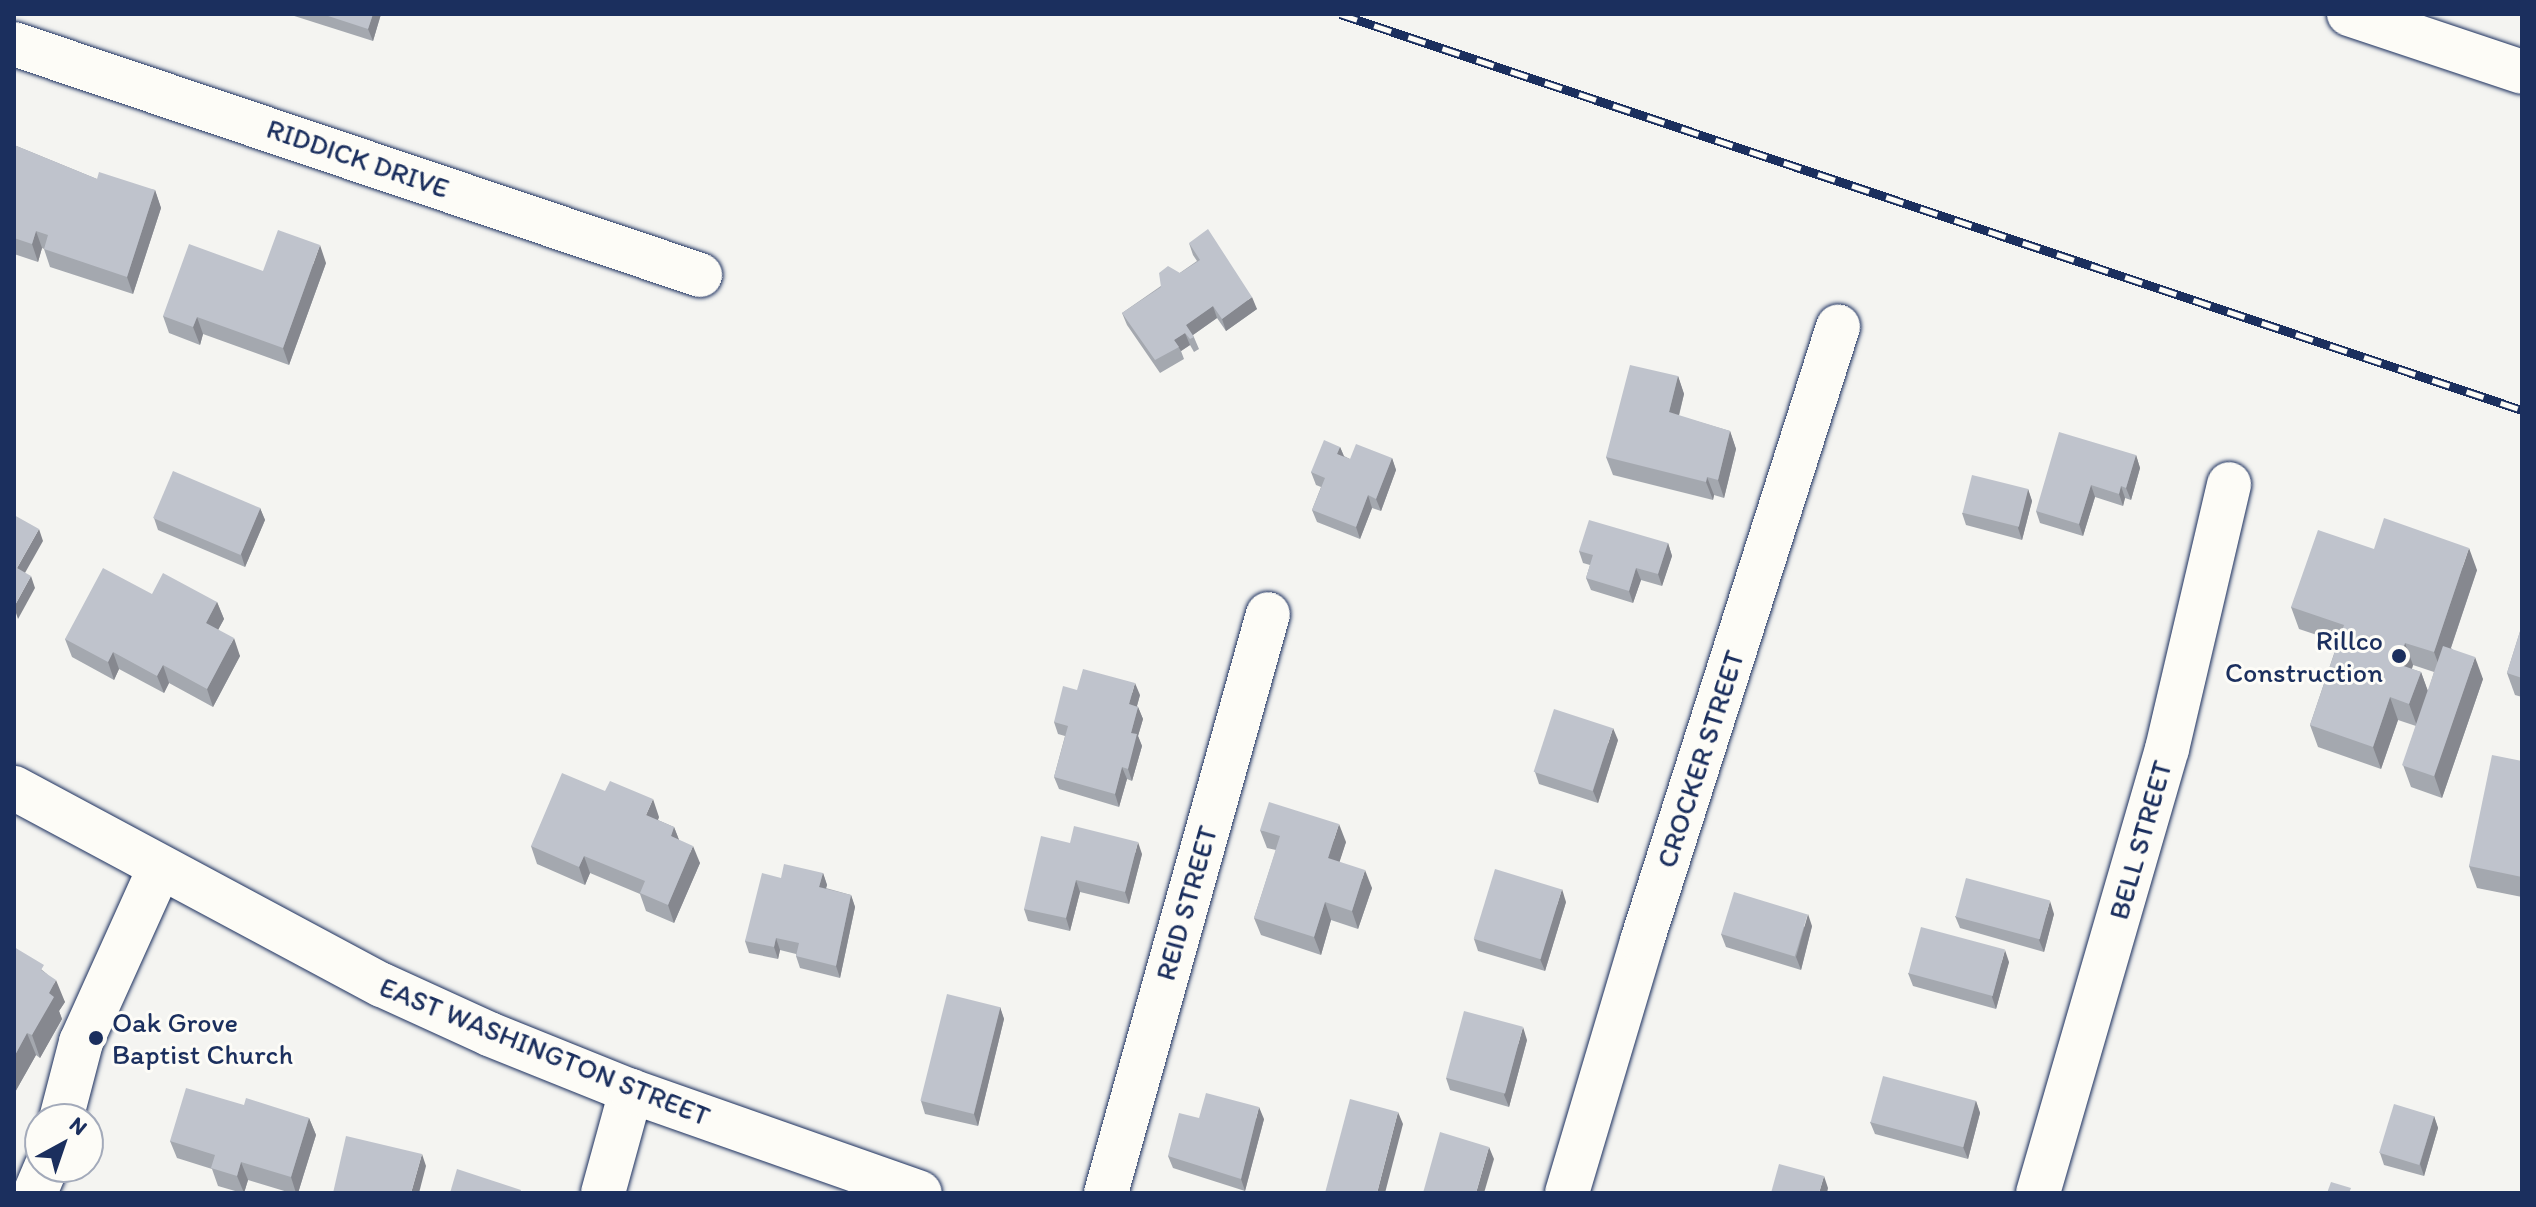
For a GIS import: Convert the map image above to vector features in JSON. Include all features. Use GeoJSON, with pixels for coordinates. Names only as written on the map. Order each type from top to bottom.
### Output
{"type":"FeatureCollection","features":[{"type":"Feature","properties":{"kind":"street"},"geometry":{"type":"LineString","coordinates":[[2349,14],[2522,72]]}},
{"type":"Feature","properties":{"kind":"street","name":"RIDDICK DRIVE"},"geometry":{"type":"LineString","coordinates":[[14,44],[700,275]]}},
{"type":"Feature","properties":{"kind":"street","name":"CROCKER STREET"},"geometry":{"type":"LineString","coordinates":[[1567,1193],[1838,327]]}},
{"type":"Feature","properties":{"kind":"street","name":"BELL STREET"},"geometry":{"type":"LineString","coordinates":[[2038,1193],[2167,749],[2229,484]]}},
{"type":"Feature","properties":{"kind":"street","name":"REID STREET"},"geometry":{"type":"LineString","coordinates":[[1106,1193],[1268,614]]}},
{"type":"Feature","properties":{"kind":"street","name":"EAST WASHINGTON STREET"},"geometry":{"type":"LineString","coordinates":[[14,788],[382,985],[631,1091],[920,1193]]}},
{"type":"Feature","properties":{"kind":"street"},"geometry":{"type":"LineString","coordinates":[[65,1103],[81,1042],[160,867]]}},
{"type":"Feature","properties":{"kind":"street"},"geometry":{"type":"LineString","coordinates":[[603,1193],[631,1091]]}},
{"type":"Feature","properties":{"kind":"building"},"geometry":{"type":"Polygon","coordinates":[[[322,14],[373,14],[368,29],[322,14]]]}},
{"type":"Feature","properties":{"kind":"building"},"geometry":{"type":"Polygon","coordinates":[[[14,145],[97,179],[99,172],[155,190],[127,277],[44,249],[48,235],[36,231],[32,244],[14,238],[14,145]]]}},
{"type":"Feature","properties":{"kind":"building"},"geometry":{"type":"Polygon","coordinates":[[[1208,229],[1252,297],[1222,319],[1213,306],[1186,325],[1194,337],[1190,339],[1185,333],[1174,340],[1179,347],[1155,360],[1122,313],[1161,287],[1159,273],[1168,266],[1180,273],[1200,260],[1189,243],[1208,229]]]}},
{"type":"Feature","properties":{"kind":"building"},"geometry":{"type":"Polygon","coordinates":[[[278,230],[320,245],[283,348],[197,317],[193,327],[163,316],[189,244],[263,271],[278,230]]]}},
{"type":"Feature","properties":{"kind":"building"},"geometry":{"type":"Polygon","coordinates":[[[1630,365],[1678,376],[1669,412],[1730,431],[1718,480],[1707,477],[1706,482],[1606,457],[1630,365]]]}},
{"type":"Feature","properties":{"kind":"building"},"geometry":{"type":"Polygon","coordinates":[[[2059,432],[2136,455],[2126,488],[2121,486],[2119,494],[2091,485],[2079,524],[2036,511],[2059,432]]]}},
{"type":"Feature","properties":{"kind":"building"},"geometry":{"type":"Polygon","coordinates":[[[1324,440],[1340,447],[1337,454],[1350,459],[1356,444],[1392,458],[1376,499],[1368,495],[1356,527],[1312,510],[1325,478],[1311,472],[1324,440]]]}},
{"type":"Feature","properties":{"kind":"building"},"geometry":{"type":"Polygon","coordinates":[[[173,471],[260,508],[241,555],[153,518],[173,471]]]}},
{"type":"Feature","properties":{"kind":"building"},"geometry":{"type":"Polygon","coordinates":[[[1972,475],[2028,489],[2019,527],[1963,513],[1972,475]]]}},
{"type":"Feature","properties":{"kind":"building"},"geometry":{"type":"Polygon","coordinates":[[[14,515],[39,529],[17,568],[31,576],[14,607],[14,515]]]}},
{"type":"Feature","properties":{"kind":"building","name":"Rillco Construction"},"geometry":{"type":"Polygon","coordinates":[[[2384,518],[2469,548],[2434,652],[2405,643],[2398,664],[2421,672],[2409,704],[2390,697],[2373,747],[2310,725],[2344,625],[2291,607],[2318,530],[2374,549],[2384,518]]]}},
{"type":"Feature","properties":{"kind":"building"},"geometry":{"type":"Polygon","coordinates":[[[1589,520],[1668,543],[1658,574],[1636,568],[1629,591],[1586,578],[1593,555],[1579,551],[1589,520]]]}},
{"type":"Feature","properties":{"kind":"building"},"geometry":{"type":"Polygon","coordinates":[[[103,568],[152,594],[163,573],[217,602],[206,623],[234,638],[207,689],[163,665],[157,676],[113,652],[108,662],[65,639],[103,568]]]}},
{"type":"Feature","properties":{"kind":"building"},"geometry":{"type":"Polygon","coordinates":[[[2522,625],[2522,678],[2507,673],[2522,625]]]}},
{"type":"Feature","properties":{"kind":"building"},"geometry":{"type":"Polygon","coordinates":[[[2443,646],[2475,657],[2434,776],[2402,765],[2443,646]]]}},
{"type":"Feature","properties":{"kind":"building"},"geometry":{"type":"Polygon","coordinates":[[[1083,669],[1135,683],[1129,704],[1138,707],[1131,733],[1137,734],[1128,769],[1122,767],[1115,794],[1054,777],[1068,726],[1054,722],[1063,686],[1077,690],[1083,669]]]}},
{"type":"Feature","properties":{"kind":"building"},"geometry":{"type":"Polygon","coordinates":[[[1554,709],[1613,728],[1593,791],[1534,772],[1554,709]]]}},
{"type":"Feature","properties":{"kind":"building"},"geometry":{"type":"Polygon","coordinates":[[[2492,755],[2522,761],[2522,877],[2469,866],[2492,755]]]}},
{"type":"Feature","properties":{"kind":"building"},"geometry":{"type":"Polygon","coordinates":[[[562,773],[605,791],[610,781],[653,799],[646,815],[674,827],[671,836],[693,846],[668,905],[640,893],[645,881],[584,856],[579,867],[531,846],[562,773]]]}},
{"type":"Feature","properties":{"kind":"building"},"geometry":{"type":"Polygon","coordinates":[[[1269,802],[1339,824],[1328,858],[1365,870],[1352,911],[1325,902],[1314,937],[1254,918],[1280,836],[1260,830],[1269,802]]]}},
{"type":"Feature","properties":{"kind":"building"},"geometry":{"type":"Polygon","coordinates":[[[1074,826],[1138,842],[1125,892],[1076,880],[1066,918],[1024,909],[1041,836],[1070,843],[1074,826]]]}},
{"type":"Feature","properties":{"kind":"building"},"geometry":{"type":"Polygon","coordinates":[[[784,864],[823,873],[819,887],[851,895],[836,966],[796,956],[799,943],[776,938],[774,947],[745,941],[762,873],[781,878],[784,864]]]}},
{"type":"Feature","properties":{"kind":"building"},"geometry":{"type":"Polygon","coordinates":[[[1495,869],[1562,889],[1541,959],[1474,939],[1495,869]]]}},
{"type":"Feature","properties":{"kind":"building"},"geometry":{"type":"Polygon","coordinates":[[[1966,878],[2050,901],[2040,939],[1956,917],[1966,878]]]}},
{"type":"Feature","properties":{"kind":"building"},"geometry":{"type":"Polygon","coordinates":[[[1734,892],[1808,915],[1795,957],[1721,934],[1734,892]]]}},
{"type":"Feature","properties":{"kind":"building"},"geometry":{"type":"Polygon","coordinates":[[[1921,927],[2005,950],[1993,996],[1909,973],[1921,927]]]}},
{"type":"Feature","properties":{"kind":"building"},"geometry":{"type":"Polygon","coordinates":[[[14,947],[44,965],[41,970],[56,980],[49,993],[54,997],[32,1035],[27,1033],[14,1057],[14,947]]]}},
{"type":"Feature","properties":{"kind":"building"},"geometry":{"type":"Polygon","coordinates":[[[947,994],[1000,1007],[974,1114],[920,1101],[947,994]]]}},
{"type":"Feature","properties":{"kind":"building"},"geometry":{"type":"Polygon","coordinates":[[[1464,1011],[1523,1027],[1505,1093],[1446,1078],[1464,1011]]]}},
{"type":"Feature","properties":{"kind":"building"},"geometry":{"type":"Polygon","coordinates":[[[1883,1076],[1976,1101],[1963,1147],[1871,1122],[1883,1076]]]}},
{"type":"Feature","properties":{"kind":"building"},"geometry":{"type":"Polygon","coordinates":[[[186,1088],[244,1105],[246,1098],[309,1118],[291,1177],[241,1162],[237,1176],[211,1168],[215,1155],[170,1141],[186,1088]]]}},
{"type":"Feature","properties":{"kind":"building"},"geometry":{"type":"Polygon","coordinates":[[[1206,1093],[1259,1107],[1241,1179],[1168,1156],[1179,1113],[1199,1118],[1206,1093]]]}},
{"type":"Feature","properties":{"kind":"building"},"geometry":{"type":"Polygon","coordinates":[[[1350,1099],[1398,1112],[1377,1193],[1325,1193],[1350,1099]]]}},
{"type":"Feature","properties":{"kind":"building"},"geometry":{"type":"Polygon","coordinates":[[[2394,1104],[2434,1116],[2419,1165],[2379,1153],[2394,1104]]]}},
{"type":"Feature","properties":{"kind":"building"},"geometry":{"type":"Polygon","coordinates":[[[1440,1132],[1489,1147],[1476,1193],[1423,1193],[1440,1132]]]}},
{"type":"Feature","properties":{"kind":"building"},"geometry":{"type":"Polygon","coordinates":[[[346,1136],[422,1154],[411,1193],[333,1193],[346,1136]]]}},
{"type":"Feature","properties":{"kind":"building"},"geometry":{"type":"Polygon","coordinates":[[[1779,1164],[1824,1176],[1819,1193],[1771,1193],[1779,1164]]]}},
{"type":"Feature","properties":{"kind":"building"},"geometry":{"type":"Polygon","coordinates":[[[457,1169],[521,1190],[520,1193],[450,1193],[457,1169]]]}},
{"type":"Feature","properties":{"kind":"building"},"geometry":{"type":"Polygon","coordinates":[[[2331,1182],[2351,1188],[2349,1193],[2327,1193],[2331,1182]]]}},
{"type":"Feature","properties":{"kind":"railway"},"geometry":{"type":"LineString","coordinates":[[1340,14],[2522,410]]}},
{"type":"Feature","properties":{"kind":"place","name":"Rillco Construction"},"geometry":{"type":"Point","coordinates":[2399,656]}},
{"type":"Feature","properties":{"kind":"place","name":"Oak Grove Baptist Church"},"geometry":{"type":"Point","coordinates":[96,1038]}}]}
